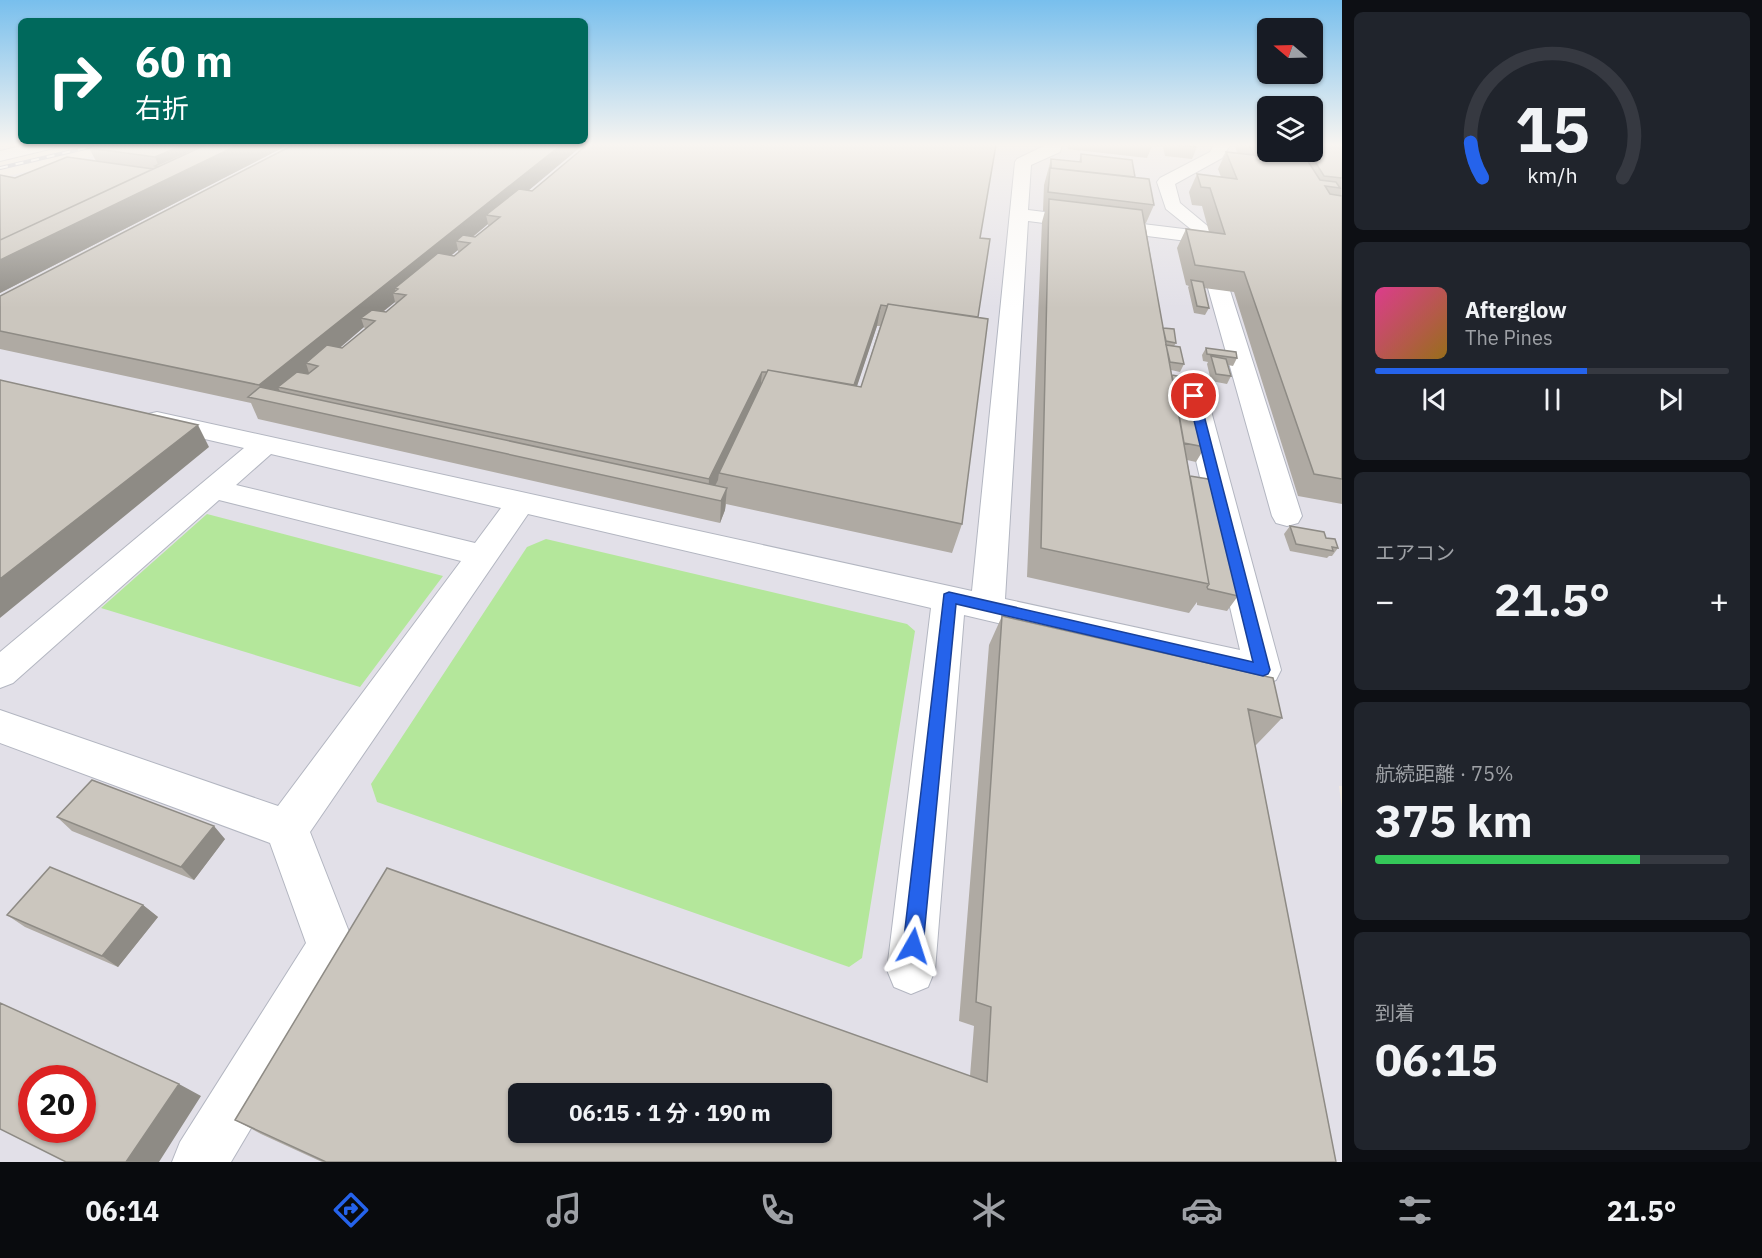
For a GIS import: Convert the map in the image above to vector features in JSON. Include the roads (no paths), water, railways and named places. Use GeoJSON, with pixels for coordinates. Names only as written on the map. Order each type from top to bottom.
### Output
{"type":"FeatureCollection","features":[{"type":"Feature","properties":{"kind":"street"},"geometry":{"type":"LineString","coordinates":[[988,606],[1019,199]]}},
{"type":"Feature","properties":{"kind":"street"},"geometry":{"type":"LineString","coordinates":[[1170,199],[1172,205],[1201,228],[1287,516]]}},
{"type":"Feature","properties":{"kind":"street"},"geometry":{"type":"LineString","coordinates":[[1018,214],[1203,237]]}},
{"type":"Feature","properties":{"kind":"street"},"geometry":{"type":"LineString","coordinates":[[135,415],[1263,670],[1194,396]]}},
{"type":"Feature","properties":{"kind":"street"},"geometry":{"type":"LineString","coordinates":[[0,673],[265,445]]}},
{"type":"Feature","properties":{"kind":"street"},"geometry":{"type":"LineString","coordinates":[[212,489],[484,556]]}},
{"type":"Feature","properties":{"kind":"street"},"geometry":{"type":"LineString","coordinates":[[287,829],[521,502]]}},
{"type":"Feature","properties":{"kind":"street"},"geometry":{"type":"LineString","coordinates":[[911,970],[949,598]]}},
{"type":"Feature","properties":{"kind":"street"},"geometry":{"type":"LineString","coordinates":[[0,726],[287,829],[331,947],[200,1162]]}}]}
